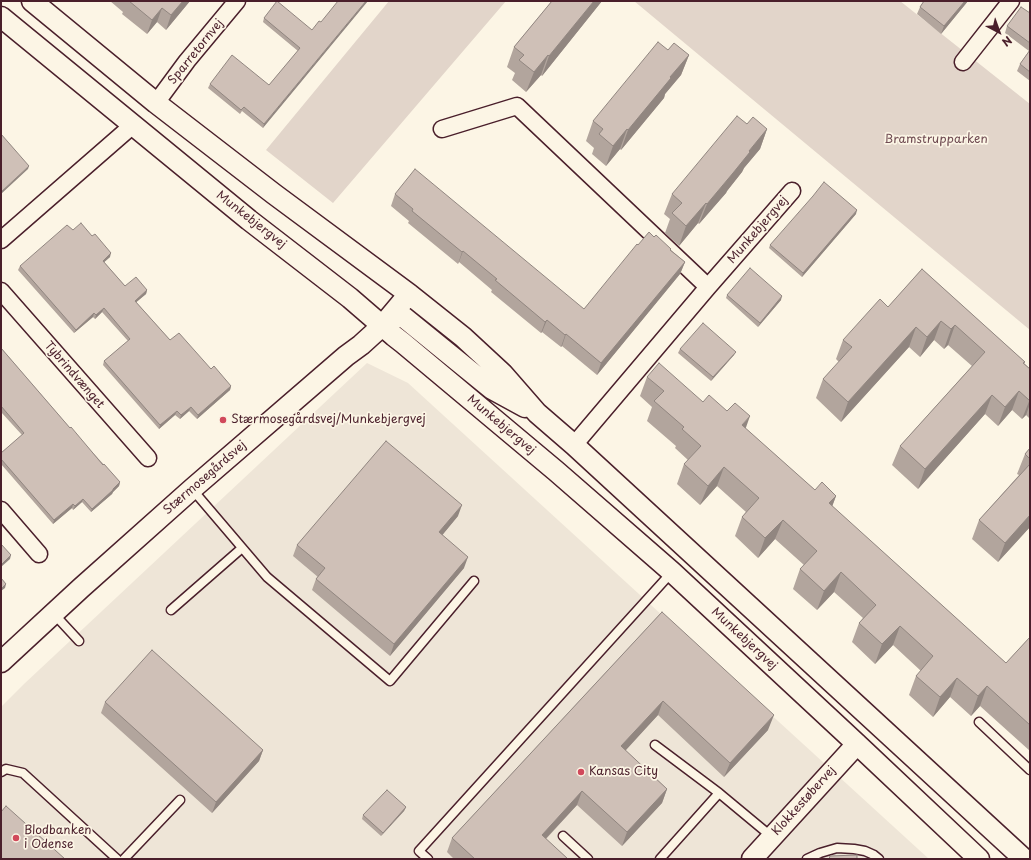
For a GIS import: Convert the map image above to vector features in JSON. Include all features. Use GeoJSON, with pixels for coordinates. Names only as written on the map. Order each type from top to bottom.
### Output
{"type":"FeatureCollection","features":[{"type":"Feature","properties":{"kind":"street"},"geometry":{"type":"LineString","coordinates":[[32,1],[156,103],[274,194],[409,294],[462,338],[503,374],[537,413],[574,445],[1024,859]]}},
{"type":"Feature","properties":{"kind":"street","name":"Sparretornvej"},"geometry":{"type":"LineString","coordinates":[[156,103],[187,61],[237,1]]}},
{"type":"Feature","properties":{"kind":"street"},"geometry":{"type":"LineString","coordinates":[[963,62],[1011,1]]}},
{"type":"Feature","properties":{"kind":"street","name":"Munkebjergvej"},"geometry":{"type":"LineString","coordinates":[[1,17],[249,220],[350,298],[556,471],[672,572],[979,859]]}},
{"type":"Feature","properties":{"kind":"street"},"geometry":{"type":"LineString","coordinates":[[442,129],[517,106],[708,287]]}},
{"type":"Feature","properties":{"kind":"street"},"geometry":{"type":"LineString","coordinates":[[1,240],[133,125]]}},
{"type":"Feature","properties":{"kind":"street","name":"Munkebjergvej"},"geometry":{"type":"LineString","coordinates":[[574,445],[708,287],[792,191]]}},
{"type":"Feature","properties":{"kind":"street","name":"Tybrindvænget"},"geometry":{"type":"LineString","coordinates":[[1,291],[148,458]]}},
{"type":"Feature","properties":{"kind":"street","name":"Stærmosegårdsvej"},"geometry":{"type":"LineString","coordinates":[[1,662],[192,489],[383,325],[409,294]]}},
{"type":"Feature","properties":{"kind":"street"},"geometry":{"type":"LineString","coordinates":[[383,325],[402,315],[492,389],[537,413]]}},
{"type":"Feature","properties":{"kind":"street"},"geometry":{"type":"LineString","coordinates":[[1,510],[39,554]]}},
{"type":"Feature","properties":{"kind":"street","name":"Klokkestøbervej"},"geometry":{"type":"LineString","coordinates":[[752,859],[857,744]]}},
{"type":"Feature","properties":{"kind":"lane"},"geometry":{"type":"LineString","coordinates":[[192,489],[267,578],[390,681],[474,581]]}},
{"type":"Feature","properties":{"kind":"lane"},"geometry":{"type":"LineString","coordinates":[[171,610],[242,548]]}},
{"type":"Feature","properties":{"kind":"lane"},"geometry":{"type":"LineString","coordinates":[[428,859],[419,851],[672,572]]}},
{"type":"Feature","properties":{"kind":"lane"},"geometry":{"type":"LineString","coordinates":[[54,613],[79,641]]}},
{"type":"Feature","properties":{"kind":"lane"},"geometry":{"type":"LineString","coordinates":[[979,722],[1030,770]]}},
{"type":"Feature","properties":{"kind":"lane"},"geometry":{"type":"LineString","coordinates":[[655,745],[719,793],[772,836]]}},
{"type":"Feature","properties":{"kind":"lane"},"geometry":{"type":"LineString","coordinates":[[1,772],[6,769],[23,773],[117,859]]}},
{"type":"Feature","properties":{"kind":"lane"},"geometry":{"type":"LineString","coordinates":[[660,859],[719,793]]}},
{"type":"Feature","properties":{"kind":"lane"},"geometry":{"type":"LineString","coordinates":[[124,859],[180,800]]}},
{"type":"Feature","properties":{"kind":"lane"},"geometry":{"type":"LineString","coordinates":[[563,836],[588,859]]}},
{"type":"Feature","properties":{"kind":"lane"},"geometry":{"type":"LineString","coordinates":[[807,859],[837,848],[865,851],[879,859]]}},
{"type":"Feature","properties":{"kind":"shaded area"},"geometry":{"type":"Polygon","coordinates":[[[367,363],[408,383],[929,859],[1,859],[1,707],[367,363]]]}},
{"type":"Feature","properties":{"kind":"green space"},"geometry":{"type":"Polygon","coordinates":[[[389,1],[506,1],[333,203],[266,150],[389,1]]]}},
{"type":"Feature","properties":{"kind":"green space","name":"Bramstrupparken"},"geometry":{"type":"Polygon","coordinates":[[[634,1],[900,1],[1030,104],[1030,330],[634,1]]]}},
{"type":"Feature","properties":{"kind":"building"},"geometry":{"type":"Polygon","coordinates":[[[129,1],[183,1],[171,15],[162,8],[152,20],[129,1]]]}},
{"type":"Feature","properties":{"kind":"building"},"geometry":{"type":"Polygon","coordinates":[[[277,1],[312,30],[319,21],[321,22],[338,1],[366,1],[264,124],[244,107],[241,110],[210,84],[232,55],[269,85],[300,48],[264,18],[277,1]]]}},
{"type":"Feature","properties":{"kind":"building"},"geometry":{"type":"Polygon","coordinates":[[[552,1],[594,1],[534,72],[519,60],[524,55],[514,47],[552,1]]]}},
{"type":"Feature","properties":{"kind":"building"},"geometry":{"type":"Polygon","coordinates":[[[924,1],[965,1],[944,26],[920,7],[924,1]]]}},
{"type":"Feature","properties":{"kind":"building"},"geometry":{"type":"Polygon","coordinates":[[[1021,7],[1030,13],[1030,43],[1007,26],[1021,7]]]}},
{"type":"Feature","properties":{"kind":"building"},"geometry":{"type":"Polygon","coordinates":[[[658,42],[668,50],[674,43],[689,55],[628,130],[627,129],[613,146],[599,134],[603,129],[593,121],[658,42]]]}},
{"type":"Feature","properties":{"kind":"building"},"geometry":{"type":"Polygon","coordinates":[[[1030,50],[1030,72],[1020,64],[1030,50]]]}},
{"type":"Feature","properties":{"kind":"building"},"geometry":{"type":"Polygon","coordinates":[[[737,116],[747,124],[753,117],[767,129],[733,173],[686,226],[672,213],[682,203],[672,194],[737,116]]]}},
{"type":"Feature","properties":{"kind":"building"},"geometry":{"type":"Polygon","coordinates":[[[1,134],[29,166],[1,192],[1,134]]]}},
{"type":"Feature","properties":{"kind":"building"},"geometry":{"type":"Polygon","coordinates":[[[415,169],[584,309],[637,244],[638,245],[649,232],[654,237],[656,235],[671,249],[670,250],[685,262],[601,363],[547,320],[545,322],[495,280],[497,279],[412,211],[413,209],[395,194],[415,169]]]}},
{"type":"Feature","properties":{"kind":"building"},"geometry":{"type":"Polygon","coordinates":[[[824,182],[857,210],[803,273],[770,245],[824,182]]]}},
{"type":"Feature","properties":{"kind":"building"},"geometry":{"type":"Polygon","coordinates":[[[81,223],[92,236],[95,234],[111,253],[103,261],[125,286],[136,277],[147,290],[135,301],[170,340],[179,333],[211,369],[214,366],[231,386],[198,415],[191,407],[181,415],[177,411],[160,425],[104,361],[130,339],[104,308],[96,315],[94,313],[76,330],[20,266],[67,225],[73,230],[81,223]]]}},
{"type":"Feature","properties":{"kind":"building"},"geometry":{"type":"Polygon","coordinates":[[[750,268],[782,296],[760,323],[727,295],[750,268]]]}},
{"type":"Feature","properties":{"kind":"building"},"geometry":{"type":"Polygon","coordinates":[[[922,269],[1025,362],[1023,363],[1030,369],[1029,400],[1019,391],[1005,407],[992,395],[925,469],[900,446],[985,352],[955,325],[951,329],[941,321],[927,337],[916,327],[848,402],[823,379],[852,347],[843,340],[880,299],[888,307],[922,269]]]}},
{"type":"Feature","properties":{"kind":"building"},"geometry":{"type":"Polygon","coordinates":[[[703,323],[736,352],[713,377],[680,349],[703,323]]]}},
{"type":"Feature","properties":{"kind":"building"},"geometry":{"type":"Polygon","coordinates":[[[1,348],[70,428],[71,427],[103,465],[104,464],[120,482],[92,509],[83,499],[75,506],[73,504],[54,520],[1,459],[1,453],[24,433],[1,406],[1,348]]]}},
{"type":"Feature","properties":{"kind":"building"},"geometry":{"type":"Polygon","coordinates":[[[659,363],[703,402],[709,395],[727,411],[735,403],[750,416],[742,425],[815,490],[822,482],[836,496],[829,503],[1006,663],[1030,637],[1030,725],[987,686],[978,696],[957,678],[940,697],[916,676],[933,656],[900,626],[882,644],[859,623],[876,605],[841,572],[824,591],[800,569],[817,551],[783,520],[765,538],[742,517],[759,498],[724,467],[708,486],[684,464],[701,446],[682,429],[684,427],[654,401],[664,391],[647,377],[659,363]]]}},
{"type":"Feature","properties":{"kind":"building"},"geometry":{"type":"Polygon","coordinates":[[[386,441],[462,505],[439,532],[468,557],[394,644],[316,579],[325,568],[297,545],[386,441]]]}},
{"type":"Feature","properties":{"kind":"building"},"geometry":{"type":"Polygon","coordinates":[[[1030,448],[1030,459],[1025,454],[1030,448]]]}},
{"type":"Feature","properties":{"kind":"building"},"geometry":{"type":"Polygon","coordinates":[[[1030,464],[1030,515],[1005,543],[979,520],[1030,464]]]}},
{"type":"Feature","properties":{"kind":"building"},"geometry":{"type":"Polygon","coordinates":[[[1,544],[11,555],[1,565],[1,544]]]}},
{"type":"Feature","properties":{"kind":"building"},"geometry":{"type":"Polygon","coordinates":[[[1,578],[6,584],[1,589],[1,578]]]}},
{"type":"Feature","properties":{"kind":"building"},"geometry":{"type":"Polygon","coordinates":[[[662,612],[774,715],[730,763],[663,701],[621,746],[667,789],[627,832],[582,791],[542,835],[568,859],[475,859],[452,838],[662,612]]]}},
{"type":"Feature","properties":{"kind":"building"},"geometry":{"type":"Polygon","coordinates":[[[152,650],[263,750],[216,802],[105,702],[152,650]]]}},
{"type":"Feature","properties":{"kind":"building"},"geometry":{"type":"Polygon","coordinates":[[[387,790],[406,807],[383,833],[363,815],[387,790]]]}},
{"type":"Feature","properties":{"kind":"building","name":"Blodbanken i Odense"},"geometry":{"type":"Polygon","coordinates":[[[6,806],[65,859],[1,859],[1,812],[6,806]]]}},
{"type":"Feature","properties":{"kind":"building"},"geometry":{"type":"Polygon","coordinates":[[[857,855],[857,859],[829,859],[830,856],[857,855]]]}},
{"type":"Feature","properties":{"kind":"place","name":"Stærmosegårdsvej/Munkebjergvej"},"geometry":{"type":"Point","coordinates":[223,420]}},
{"type":"Feature","properties":{"kind":"place","name":"Kansas City"},"geometry":{"type":"Point","coordinates":[581,772]}},
{"type":"Feature","properties":{"kind":"place","name":"Blodbanken i Odense"},"geometry":{"type":"Point","coordinates":[16,838]}}]}
